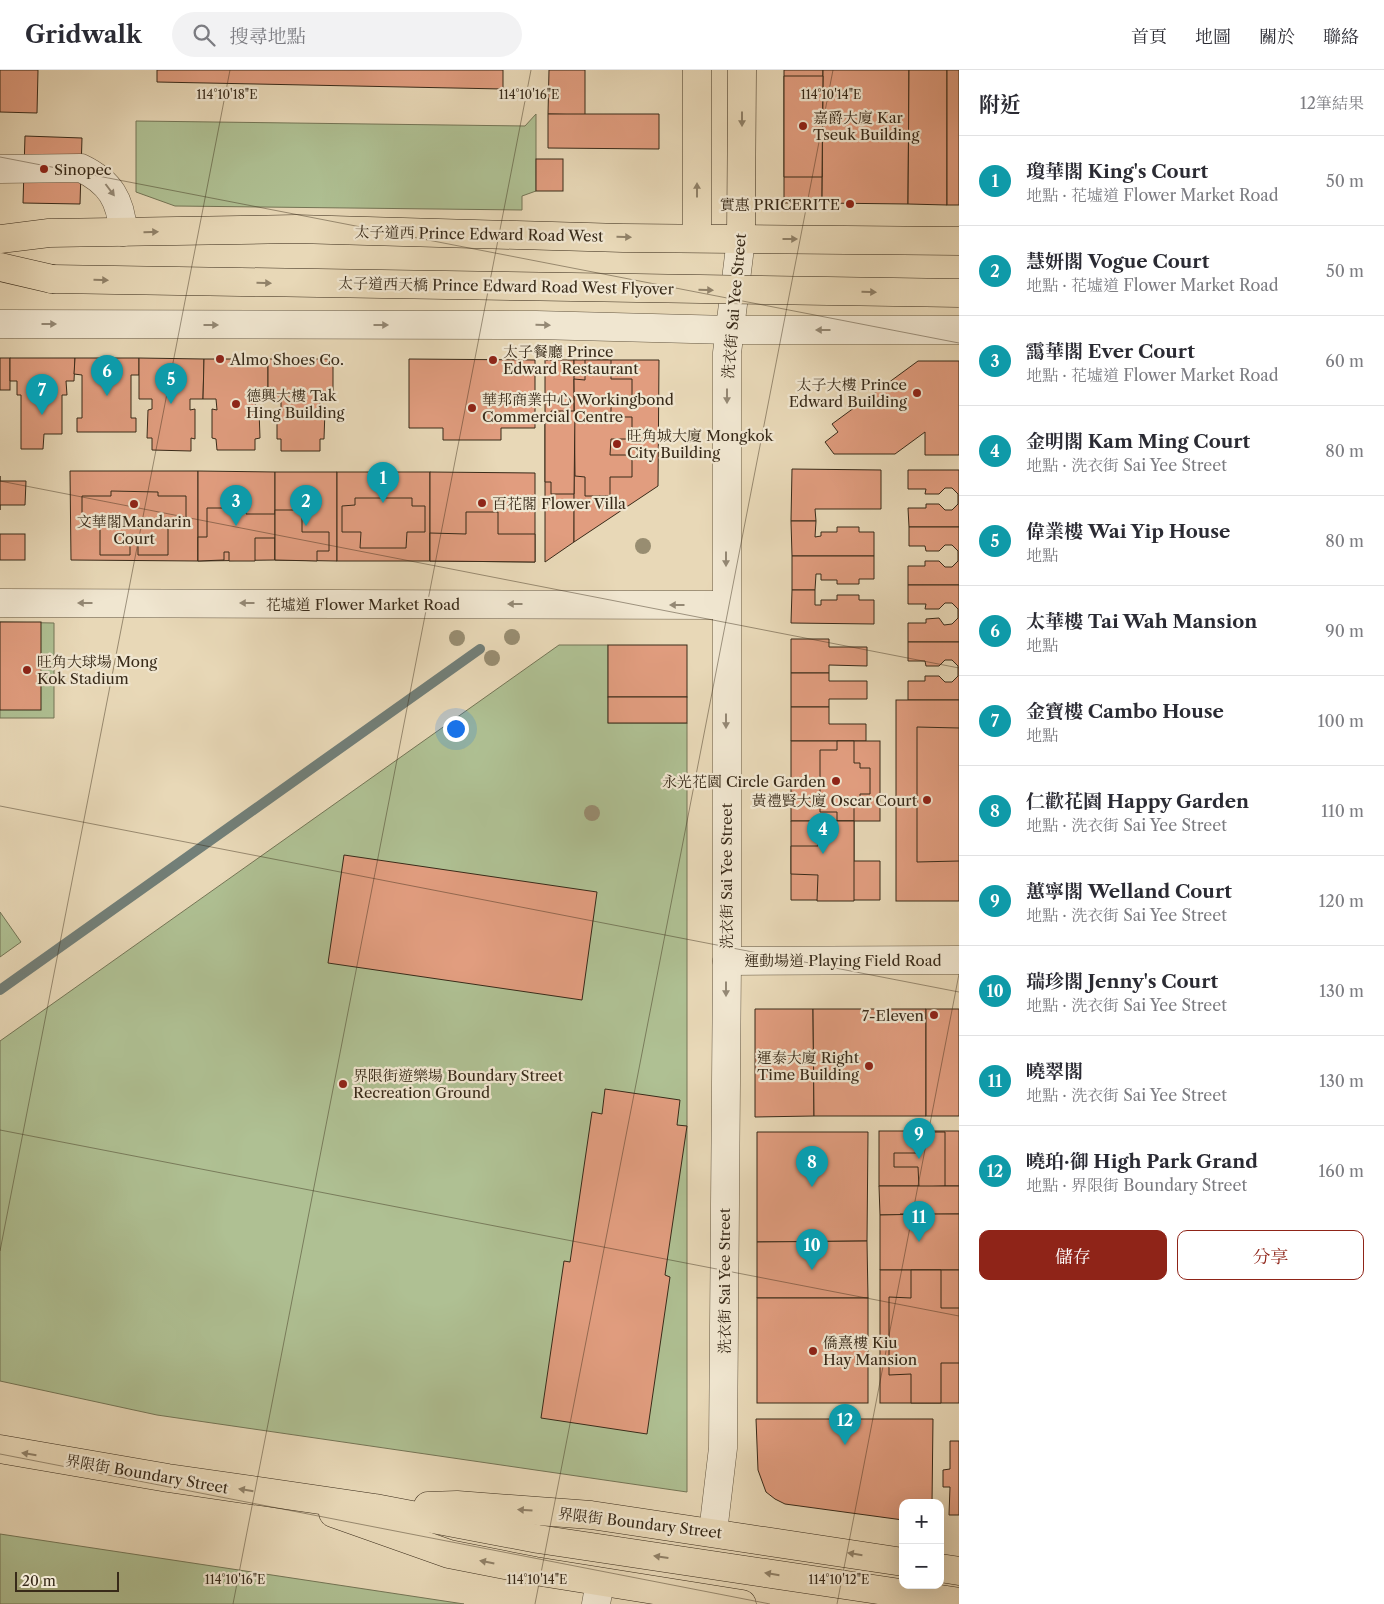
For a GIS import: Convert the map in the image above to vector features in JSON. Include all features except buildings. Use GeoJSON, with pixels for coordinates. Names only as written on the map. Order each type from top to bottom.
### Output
{"type":"FeatureCollection","features":[{"type":"Feature","properties":{"kind":"main road"},"geometry":{"type":"LineString","coordinates":[[697,70],[697,238]]}},
{"type":"Feature","properties":{"kind":"main road","name":"洗衣街 Sai Yee Street"},"geometry":{"type":"LineString","coordinates":[[741,239],[742,70]]}},
{"type":"Feature","properties":{"kind":"main road","name":"太子道西 Prince Edward Road West"},"geometry":{"type":"LineString","coordinates":[[0,239],[49,233],[296,229],[741,239],[959,241]]}},
{"type":"Feature","properties":{"kind":"main road","name":"太子道西天橋 Prince Edward Road West Flyover"},"geometry":{"type":"LineString","coordinates":[[0,267],[52,279],[959,294]]}},
{"type":"Feature","properties":{"kind":"main road","name":"界限街 Boundary Street"},"geometry":{"type":"LineString","coordinates":[[0,1450],[294,1498],[375,1508],[538,1539],[959,1602]]}},
{"type":"Feature","properties":{"kind":"main road","name":"界限街 Boundary Street"},"geometry":{"type":"LineString","coordinates":[[294,1498],[379,1531],[449,1554],[598,1593],[742,1604]]}},
{"type":"Feature","properties":{"kind":"main road","name":"界限街 Boundary Street"},"geometry":{"type":"LineString","coordinates":[[375,1508],[457,1505],[562,1513],[713,1532],[899,1561]]}},
{"type":"Feature","properties":{"kind":"main road"},"geometry":{"type":"LineString","coordinates":[[944,1569],[959,1571]]}},
{"type":"Feature","properties":{"kind":"street"},"geometry":{"type":"LineString","coordinates":[[0,169],[81,168],[112,190],[118,201],[123,232]]}},
{"type":"Feature","properties":{"kind":"street","name":"洗衣街 Sai Yee Street"},"geometry":{"type":"LineString","coordinates":[[713,1532],[723,1448],[727,353],[741,239]]}},
{"type":"Feature","properties":{"kind":"street"},"geometry":{"type":"LineString","coordinates":[[0,324],[536,325],[730,330],[959,330]]}},
{"type":"Feature","properties":{"kind":"street","name":"花墟道 Flower Market Road"},"geometry":{"type":"LineString","coordinates":[[0,603],[726,605]]}},
{"type":"Feature","properties":{"kind":"street","name":"運動場道 Playing Field Road"},"geometry":{"type":"LineString","coordinates":[[726,961],[959,960]]}},
{"type":"Feature","properties":{"kind":"green space"},"geometry":{"type":"Polygon","coordinates":[[[536,114],[536,191],[522,196],[522,210],[175,206],[136,192],[136,121],[525,126],[536,114]]]}},
{"type":"Feature","properties":{"kind":"green space","name":"旺角大球場 Mong Kok Stadium"},"geometry":{"type":"Polygon","coordinates":[[[0,622],[54,623],[54,718],[0,718],[0,622]]]}},
{"type":"Feature","properties":{"kind":"green space","name":"界限街遊樂場 Boundary Street Recreation Ground"},"geometry":{"type":"Polygon","coordinates":[[[559,645],[608,645],[608,723],[687,723],[687,1492],[157,1415],[0,1381],[0,1041],[559,645]]]}},
{"type":"Feature","properties":{"kind":"green space"},"geometry":{"type":"Polygon","coordinates":[[[0,912],[21,942],[0,957],[0,912]]]}},
{"type":"Feature","properties":{"kind":"green space"},"geometry":{"type":"Polygon","coordinates":[[[0,1534],[464,1604],[0,1604],[0,1534]]]}},
{"type":"Feature","properties":{"kind":"waterway"},"geometry":{"type":"LineString","coordinates":[[0,990],[480,649]]}},
{"type":"Feature","properties":{"kind":"place","name":"嘉爵大廈 Kar Tseuk Building"},"geometry":{"type":"Point","coordinates":[803,126]}},
{"type":"Feature","properties":{"kind":"place","name":"Sinopec"},"geometry":{"type":"Point","coordinates":[44,169]}},
{"type":"Feature","properties":{"kind":"place","name":"實惠 PRICERITE"},"geometry":{"type":"Point","coordinates":[850,204]}},
{"type":"Feature","properties":{"kind":"place","name":"Almo Shoes Co."},"geometry":{"type":"Point","coordinates":[220,359]}},
{"type":"Feature","properties":{"kind":"place","name":"太子餐廳 Prince Edward Restaurant"},"geometry":{"type":"Point","coordinates":[493,360]}},
{"type":"Feature","properties":{"kind":"place","name":"太子大樓 Prince Edward Building"},"geometry":{"type":"Point","coordinates":[917,393]}},
{"type":"Feature","properties":{"kind":"place","name":"太華樓 Tai Wah Mansion"},"geometry":{"type":"Point","coordinates":[107,396]}},
{"type":"Feature","properties":{"kind":"place","name":"偉業樓 Wai Yip House"},"geometry":{"type":"Point","coordinates":[171,404]}},
{"type":"Feature","properties":{"kind":"place","name":"德興大樓 Tak Hing Building"},"geometry":{"type":"Point","coordinates":[236,404]}},
{"type":"Feature","properties":{"kind":"place","name":"華邦商業中心 Workingbond Commercial Centre"},"geometry":{"type":"Point","coordinates":[472,408]}},
{"type":"Feature","properties":{"kind":"place","name":"金寶樓 Cambo House"},"geometry":{"type":"Point","coordinates":[42,415]}},
{"type":"Feature","properties":{"kind":"place","name":"旺角城大廈 Mongkok City Building"},"geometry":{"type":"Point","coordinates":[617,444]}},
{"type":"Feature","properties":{"kind":"place","name":"瓊華閣 King's Court"},"geometry":{"type":"Point","coordinates":[383,503]}},
{"type":"Feature","properties":{"kind":"place","name":"百花閣 Flower Villa"},"geometry":{"type":"Point","coordinates":[482,503]}},
{"type":"Feature","properties":{"kind":"place","name":"文華閣Mandarin Court"},"geometry":{"type":"Point","coordinates":[134,504]}},
{"type":"Feature","properties":{"kind":"place","name":"靄華閣 Ever Court"},"geometry":{"type":"Point","coordinates":[236,526]}},
{"type":"Feature","properties":{"kind":"place","name":"慧妍閣 Vogue Court"},"geometry":{"type":"Point","coordinates":[306,526]}},
{"type":"Feature","properties":{"kind":"place","name":"旺角大球場 Mong Kok Stadium"},"geometry":{"type":"Point","coordinates":[27,670]}},
{"type":"Feature","properties":{"kind":"place","name":"永光花園 Circle Garden"},"geometry":{"type":"Point","coordinates":[836,781]}},
{"type":"Feature","properties":{"kind":"place","name":"黃禮賢大廈 Oscar Court"},"geometry":{"type":"Point","coordinates":[927,800]}},
{"type":"Feature","properties":{"kind":"place","name":"金明閣 Kam Ming Court"},"geometry":{"type":"Point","coordinates":[823,854]}},
{"type":"Feature","properties":{"kind":"place","name":"7-Eleven"},"geometry":{"type":"Point","coordinates":[934,1015]}},
{"type":"Feature","properties":{"kind":"place","name":"運泰大廈 Right Time Building"},"geometry":{"type":"Point","coordinates":[869,1066]}},
{"type":"Feature","properties":{"kind":"place","name":"界限街遊樂場 Boundary Street Recreation Ground"},"geometry":{"type":"Point","coordinates":[343,1084]}},
{"type":"Feature","properties":{"kind":"place","name":"蕙寧閣 Welland Court"},"geometry":{"type":"Point","coordinates":[919,1159]}},
{"type":"Feature","properties":{"kind":"place","name":"仁歡花園 Happy Garden"},"geometry":{"type":"Point","coordinates":[812,1187]}},
{"type":"Feature","properties":{"kind":"place","name":"曉翠閣"},"geometry":{"type":"Point","coordinates":[919,1242]}},
{"type":"Feature","properties":{"kind":"place","name":"瑞珍閣 Jenny's Court"},"geometry":{"type":"Point","coordinates":[812,1270]}},
{"type":"Feature","properties":{"kind":"place","name":"僑熹樓 Kiu Hay Mansion"},"geometry":{"type":"Point","coordinates":[813,1351]}},
{"type":"Feature","properties":{"kind":"place","name":"曉珀·御 High Park Grand"},"geometry":{"type":"Point","coordinates":[845,1445]}}]}
